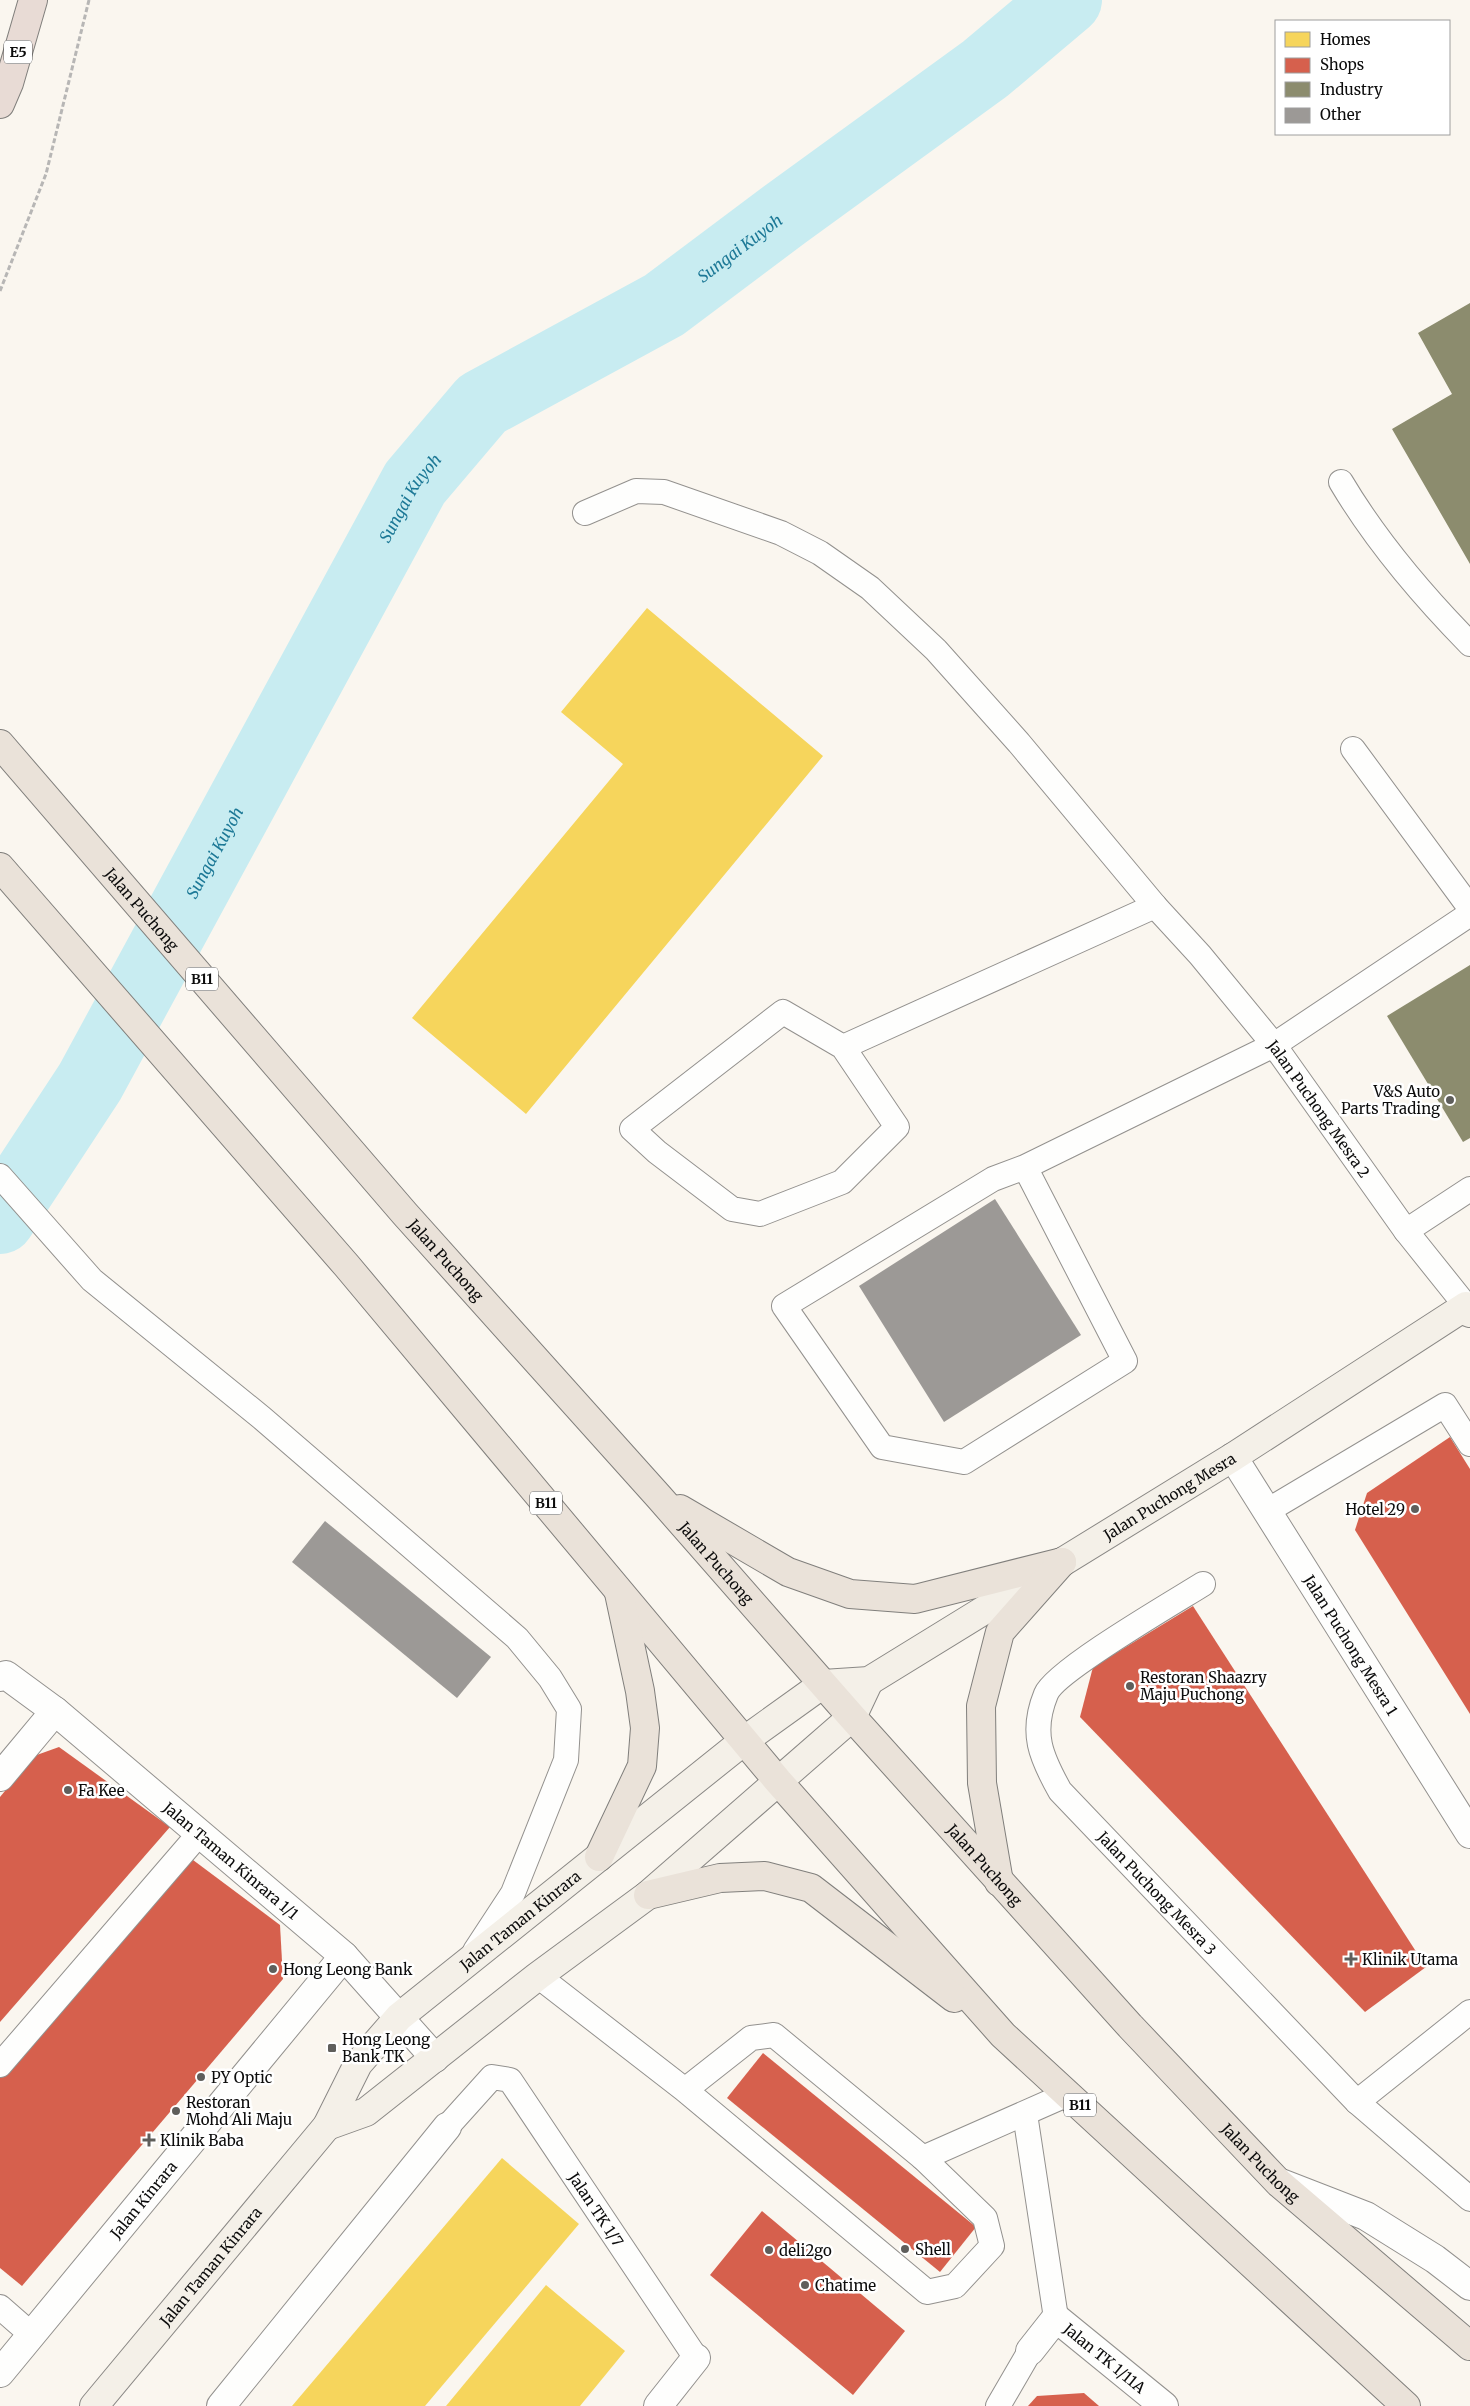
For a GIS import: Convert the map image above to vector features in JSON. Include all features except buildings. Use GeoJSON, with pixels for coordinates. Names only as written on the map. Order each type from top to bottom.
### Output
{"type":"FeatureCollection","features":[{"type":"Feature","properties":{"kind":"highway","name":"E5"},"geometry":{"type":"LineString","coordinates":[[0,104],[9,83],[33,0]]}},
{"type":"Feature","properties":{"kind":"main road","name":"Jalan Puchong"},"geometry":{"type":"LineString","coordinates":[[0,744],[405,1214],[659,1497],[999,1882],[1130,2026],[1280,2183],[1470,2346]]}},
{"type":"Feature","properties":{"kind":"main road","name":"B11"},"geometry":{"type":"LineString","coordinates":[[0,867],[347,1266],[778,1781],[1003,2035],[1406,2406]]}},
{"type":"Feature","properties":{"kind":"main road"},"geometry":{"type":"LineString","coordinates":[[659,1497],[788,1572],[850,1594],[915,1599],[1062,1562]]}},
{"type":"Feature","properties":{"kind":"main road"},"geometry":{"type":"LineString","coordinates":[[999,1882],[982,1784],[981,1706],[1000,1632],[1062,1562]]}},
{"type":"Feature","properties":{"kind":"main road"},"geometry":{"type":"LineString","coordinates":[[599,1857],[642,1766],[644,1738],[640,1691],[618,1588]]}},
{"type":"Feature","properties":{"kind":"main road"},"geometry":{"type":"LineString","coordinates":[[648,1895],[720,1878],[764,1876],[811,1888],[1003,2035]]}},
{"type":"Feature","properties":{"kind":"street","name":"Jalan Puchong Mesra"},"geometry":{"type":"LineString","coordinates":[[869,1681],[1233,1457],[1468,1309]]}},
{"type":"Feature","properties":{"kind":"street","name":"Jalan Puchong Mesra 1"},"geometry":{"type":"LineString","coordinates":[[1233,1457],[1470,1834]]}},
{"type":"Feature","properties":{"kind":"street","name":"Jalan Taman Kinrara 1/1"},"geometry":{"type":"LineString","coordinates":[[0,1677],[6,1675],[55,1712],[344,1956],[436,2058]]}},
{"type":"Feature","properties":{"kind":"street"},"geometry":{"type":"LineString","coordinates":[[327,2126],[366,2112],[538,1976],[648,1895],[852,1717],[869,1681],[823,1684]]}},
{"type":"Feature","properties":{"kind":"street","name":"Jalan Taman Kinrara"},"geometry":{"type":"LineString","coordinates":[[94,2406],[327,2126],[358,2064],[399,2017],[745,1740],[823,1684]]}},
{"type":"Feature","properties":{"kind":"street"},"geometry":{"type":"LineString","coordinates":[[0,1777],[55,1712]]}},
{"type":"Feature","properties":{"kind":"street","name":"Jalan Kinrara"},"geometry":{"type":"LineString","coordinates":[[0,2373],[344,1956]]}},
{"type":"Feature","properties":{"kind":"street"},"geometry":{"type":"LineString","coordinates":[[221,2406],[447,2127]]}},
{"type":"Feature","properties":{"kind":"street"},"geometry":{"type":"LineString","coordinates":[[1280,2183],[1366,2216],[1435,2259],[1470,2286]]}},
{"type":"Feature","properties":{"kind":"street","name":"Jalan TK 1/11A"},"geometry":{"type":"LineString","coordinates":[[1030,2351],[1056,2318],[1164,2406]]}},
{"type":"Feature","properties":{"kind":"street","name":"Jalan TK 1/7"},"geometry":{"type":"LineString","coordinates":[[658,2406],[696,2358]]}},
{"type":"Feature","properties":{"kind":"lane"},"geometry":{"type":"LineString","coordinates":[[1341,482],[1359,511],[1394,556],[1435,607],[1470,644]]}},
{"type":"Feature","properties":{"kind":"lane"},"geometry":{"type":"LineString","coordinates":[[585,513],[636,491],[664,492],[781,533],[820,553],[870,588],[936,650],[1019,743],[1155,906],[1200,955],[1274,1045],[1025,1167],[994,1180],[784,1306],[882,1447],[964,1462],[1125,1362],[1025,1167]]}},
{"type":"Feature","properties":{"kind":"lane"},"geometry":{"type":"LineString","coordinates":[[1353,749],[1470,908]]}},
{"type":"Feature","properties":{"kind":"lane"},"geometry":{"type":"LineString","coordinates":[[843,1047],[1155,906]]}},
{"type":"Feature","properties":{"kind":"lane","name":"Jalan Puchong Mesra 2"},"geometry":{"type":"LineString","coordinates":[[1468,1309],[1406,1231],[1274,1045],[1470,914]]}},
{"type":"Feature","properties":{"kind":"lane"},"geometry":{"type":"LineString","coordinates":[[783,1012],[843,1047],[897,1127],[842,1182],[833,1186],[760,1214],[732,1209],[657,1152],[632,1130],[783,1012]]}},
{"type":"Feature","properties":{"kind":"lane"},"geometry":{"type":"LineString","coordinates":[[0,1176],[92,1280],[262,1418],[517,1638],[550,1678],[569,1709],[566,1760],[544,1819],[513,1893],[469,1961]]}},
{"type":"Feature","properties":{"kind":"lane"},"geometry":{"type":"LineString","coordinates":[[1406,1231],[1470,1189]]}},
{"type":"Feature","properties":{"kind":"lane"},"geometry":{"type":"LineString","coordinates":[[1267,1511],[1444,1405],[1470,1444]]}},
{"type":"Feature","properties":{"kind":"lane","name":"Jalan Puchong Mesra 3"},"geometry":{"type":"LineString","coordinates":[[1203,1584],[1071,1668],[1046,1692],[1037,1728],[1043,1762],[1060,1791],[1357,2102],[1470,2199]]}},
{"type":"Feature","properties":{"kind":"lane"},"geometry":{"type":"LineString","coordinates":[[0,2065],[199,1834]]}},
{"type":"Feature","properties":{"kind":"lane"},"geometry":{"type":"LineString","coordinates":[[538,1976],[685,2090],[927,2292],[955,2286],[992,2246],[985,2218],[923,2158],[774,2035],[751,2038],[685,2090]]}},
{"type":"Feature","properties":{"kind":"lane"},"geometry":{"type":"LineString","coordinates":[[1357,2102],[1470,2012]]}},
{"type":"Feature","properties":{"kind":"lane","name":"Jalan TK 1/7"},"geometry":{"type":"LineString","coordinates":[[447,2127],[492,2077],[510,2080],[696,2358]]}},
{"type":"Feature","properties":{"kind":"lane"},"geometry":{"type":"LineString","coordinates":[[923,2158],[1068,2094]]}},
{"type":"Feature","properties":{"kind":"lane"},"geometry":{"type":"LineString","coordinates":[[1025,2114],[1056,2318]]}},
{"type":"Feature","properties":{"kind":"lane"},"geometry":{"type":"LineString","coordinates":[[0,2307],[32,2335]]}},
{"type":"Feature","properties":{"kind":"lane"},"geometry":{"type":"LineString","coordinates":[[998,2406],[1030,2351]]}},
{"type":"Feature","properties":{"kind":"path"},"geometry":{"type":"LineString","coordinates":[[0,292],[46,174],[89,0]]}},
{"type":"Feature","properties":{"kind":"waterway","name":"Sungai Kuyoh"},"geometry":{"type":"LineString","coordinates":[[0,1219],[90,1082],[415,483],[482,404],[664,305],[985,69],[1067,0]]}},
{"type":"Feature","properties":{"kind":"place","name":"V&S Auto Parts Trading"},"geometry":{"type":"Point","coordinates":[1450,1100]}},
{"type":"Feature","properties":{"kind":"place","name":"Hotel 29"},"geometry":{"type":"Point","coordinates":[1415,1509]}},
{"type":"Feature","properties":{"kind":"place","name":"Restoran Shaazry Maju Puchong"},"geometry":{"type":"Point","coordinates":[1130,1686]}},
{"type":"Feature","properties":{"kind":"place","name":"Fa Kee"},"geometry":{"type":"Point","coordinates":[68,1790]}},
{"type":"Feature","properties":{"kind":"place","name":"Klinik Utama"},"geometry":{"type":"Point","coordinates":[1351,1959]}},
{"type":"Feature","properties":{"kind":"place","name":"Hong Leong Bank"},"geometry":{"type":"Point","coordinates":[273,1969]}},
{"type":"Feature","properties":{"kind":"place","name":"Hong Leong Bank TK"},"geometry":{"type":"Point","coordinates":[332,2048]}},
{"type":"Feature","properties":{"kind":"place","name":"PY Optic"},"geometry":{"type":"Point","coordinates":[201,2077]}},
{"type":"Feature","properties":{"kind":"place","name":"Restoran Mohd Ali Maju"},"geometry":{"type":"Point","coordinates":[176,2111]}},
{"type":"Feature","properties":{"kind":"place","name":"Klinik Baba"},"geometry":{"type":"Point","coordinates":[149,2140]}},
{"type":"Feature","properties":{"kind":"place","name":"Shell"},"geometry":{"type":"Point","coordinates":[905,2249]}},
{"type":"Feature","properties":{"kind":"place","name":"deli2go"},"geometry":{"type":"Point","coordinates":[769,2250]}},
{"type":"Feature","properties":{"kind":"place","name":"Chatime"},"geometry":{"type":"Point","coordinates":[805,2285]}}]}
